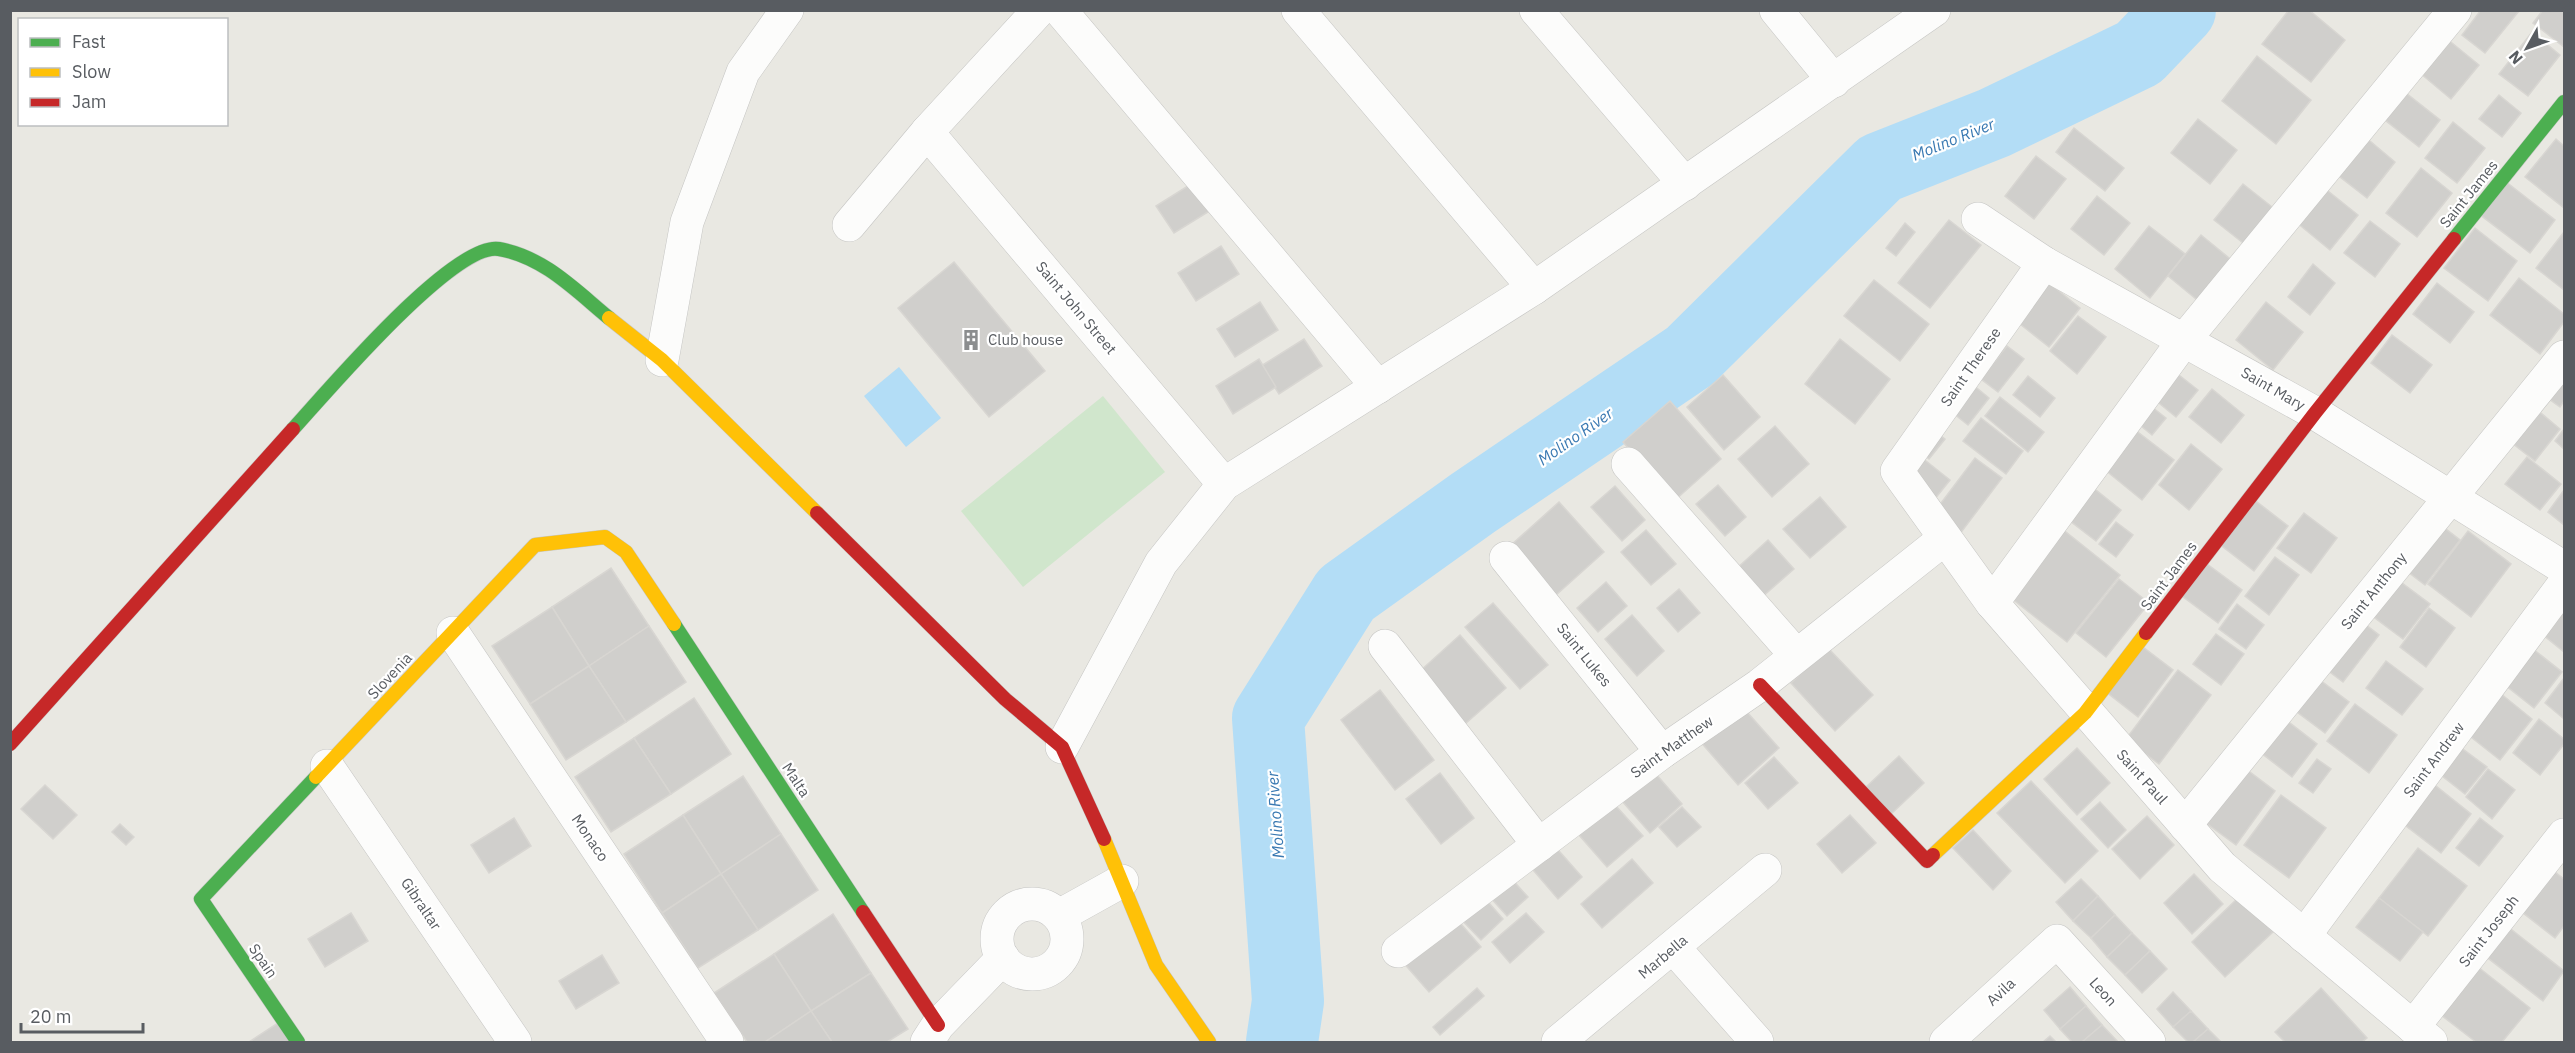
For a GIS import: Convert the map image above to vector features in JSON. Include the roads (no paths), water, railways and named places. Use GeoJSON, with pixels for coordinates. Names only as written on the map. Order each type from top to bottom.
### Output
{"type":"FeatureCollection","features":[{"type":"Feature","properties":{"kind":"street"},"geometry":{"type":"LineString","coordinates":[[662,360],[687,222],[743,72],[787,10]]}},
{"type":"Feature","properties":{"kind":"street"},"geometry":{"type":"LineString","coordinates":[[849,225],[927,132],[1039,10]]}},
{"type":"Feature","properties":{"kind":"street"},"geometry":{"type":"LineString","coordinates":[[1060,10],[1378,387]]}},
{"type":"Feature","properties":{"kind":"street"},"geometry":{"type":"LineString","coordinates":[[1298,10],[1534,288]]}},
{"type":"Feature","properties":{"kind":"street"},"geometry":{"type":"LineString","coordinates":[[1536,10],[1685,184]]}},
{"type":"Feature","properties":{"kind":"street"},"geometry":{"type":"LineString","coordinates":[[1776,10],[1834,81]]}},
{"type":"Feature","properties":{"kind":"street"},"geometry":{"type":"LineString","coordinates":[[1062,747],[1161,563],[1224,484],[1534,288],[1934,10]]}},
{"type":"Feature","properties":{"kind":"street"},"geometry":{"type":"LineString","coordinates":[[1992,603],[2185,339],[2455,10]]}},
{"type":"Feature","properties":{"kind":"street","name":"Saint James"},"geometry":{"type":"LineString","coordinates":[[1760,685],[1927,861],[2085,713],[2315,413],[2565,102]]}},
{"type":"Feature","properties":{"kind":"street","name":"Saint John Street"},"geometry":{"type":"LineString","coordinates":[[927,132],[1224,484]]}},
{"type":"Feature","properties":{"kind":"street","name":"Saint Mary"},"geometry":{"type":"LineString","coordinates":[[1978,219],[2044,263],[2315,413],[2565,567]]}},
{"type":"Feature","properties":{"kind":"street"},"geometry":{"type":"LineString","coordinates":[[10,744],[343,374],[420,294],[455,264],[496,248],[537,260],[662,360],[1005,699],[1062,747],[1122,881],[1156,965],[1209,1042]]}},
{"type":"Feature","properties":{"kind":"street","name":"Saint Therese"},"geometry":{"type":"LineString","coordinates":[[1897,471],[2044,263]]}},
{"type":"Feature","properties":{"kind":"street","name":"Saint Anthony"},"geometry":{"type":"LineString","coordinates":[[2185,825],[2565,357]]}},
{"type":"Feature","properties":{"kind":"street"},"geometry":{"type":"LineString","coordinates":[[1628,464],[1796,655]]}},
{"type":"Feature","properties":{"kind":"street","name":"Saint Paul"},"geometry":{"type":"LineString","coordinates":[[1897,471],[1944,540],[1992,603],[2085,713],[2222,867],[2422,1035]]}},
{"type":"Feature","properties":{"kind":"street","name":"Slovenia"},"geometry":{"type":"LineString","coordinates":[[201,899],[535,545],[604,537],[627,552]]}},
{"type":"Feature","properties":{"kind":"street","name":"Saint Matthew"},"geometry":{"type":"LineString","coordinates":[[1398,951],[1662,752],[1760,685],[1944,540]]}},
{"type":"Feature","properties":{"kind":"street","name":"Malta"},"geometry":{"type":"LineString","coordinates":[[627,552],[932,1034]]}},
{"type":"Feature","properties":{"kind":"street","name":"Saint Lukes"},"geometry":{"type":"LineString","coordinates":[[1506,558],[1662,752]]}},
{"type":"Feature","properties":{"kind":"street","name":"Saint Andrew"},"geometry":{"type":"LineString","coordinates":[[2304,936],[2565,584]]}},
{"type":"Feature","properties":{"kind":"street","name":"Monaco"},"geometry":{"type":"LineString","coordinates":[[453,633],[727,1042]]}},
{"type":"Feature","properties":{"kind":"street"},"geometry":{"type":"LineString","coordinates":[[1385,646],[1539,845]]}},
{"type":"Feature","properties":{"kind":"street","name":"Gibraltar"},"geometry":{"type":"LineString","coordinates":[[327,766],[515,1042]]}},
{"type":"Feature","properties":{"kind":"street","name":"Saint Joseph"},"geometry":{"type":"LineString","coordinates":[[2422,1035],[2565,835]]}},
{"type":"Feature","properties":{"kind":"street","name":"Marbella"},"geometry":{"type":"LineString","coordinates":[[1558,1042],[1674,948],[1765,870]]}},
{"type":"Feature","properties":{"kind":"street"},"geometry":{"type":"LineString","coordinates":[[1059,916],[1122,881]]}},
{"type":"Feature","properties":{"kind":"street","name":"Spain"},"geometry":{"type":"LineString","coordinates":[[201,899],[298,1042]]}},
{"type":"Feature","properties":{"kind":"street"},"geometry":{"type":"LineString","coordinates":[[1042,903],[1059,916],[1066,926],[1067,948],[1062,958],[1054,966],[1034,974],[1022,972],[1003,958],[998,947],[997,935],[1000,923],[1008,913],[1018,906],[1042,903]]}},
{"type":"Feature","properties":{"kind":"street","name":"Avila"},"geometry":{"type":"LineString","coordinates":[[1946,1042],[2056,941]]}},
{"type":"Feature","properties":{"kind":"street","name":"Leon"},"geometry":{"type":"LineString","coordinates":[[2056,941],[2149,1042]]}},
{"type":"Feature","properties":{"kind":"street"},"geometry":{"type":"LineString","coordinates":[[1674,948],[1757,1042]]}},
{"type":"Feature","properties":{"kind":"street"},"geometry":{"type":"LineString","coordinates":[[932,1034],[1003,958]]}},
{"type":"Feature","properties":{"kind":"water"},"geometry":{"type":"Polygon","coordinates":[[[899,367],[941,418],[906,447],[864,396],[899,367]]]}},
{"type":"Feature","properties":{"kind":"waterway","name":"Molino River"},"geometry":{"type":"LineString","coordinates":[[1282,1042],[1288,1001],[1268,718],[1346,594],[1473,503],[1690,356],[1880,168],[1994,123],[2139,53],[2180,10]]}},
{"type":"Feature","properties":{"kind":"place","name":"Club house"},"geometry":{"type":"Point","coordinates":[971,340]}}]}
